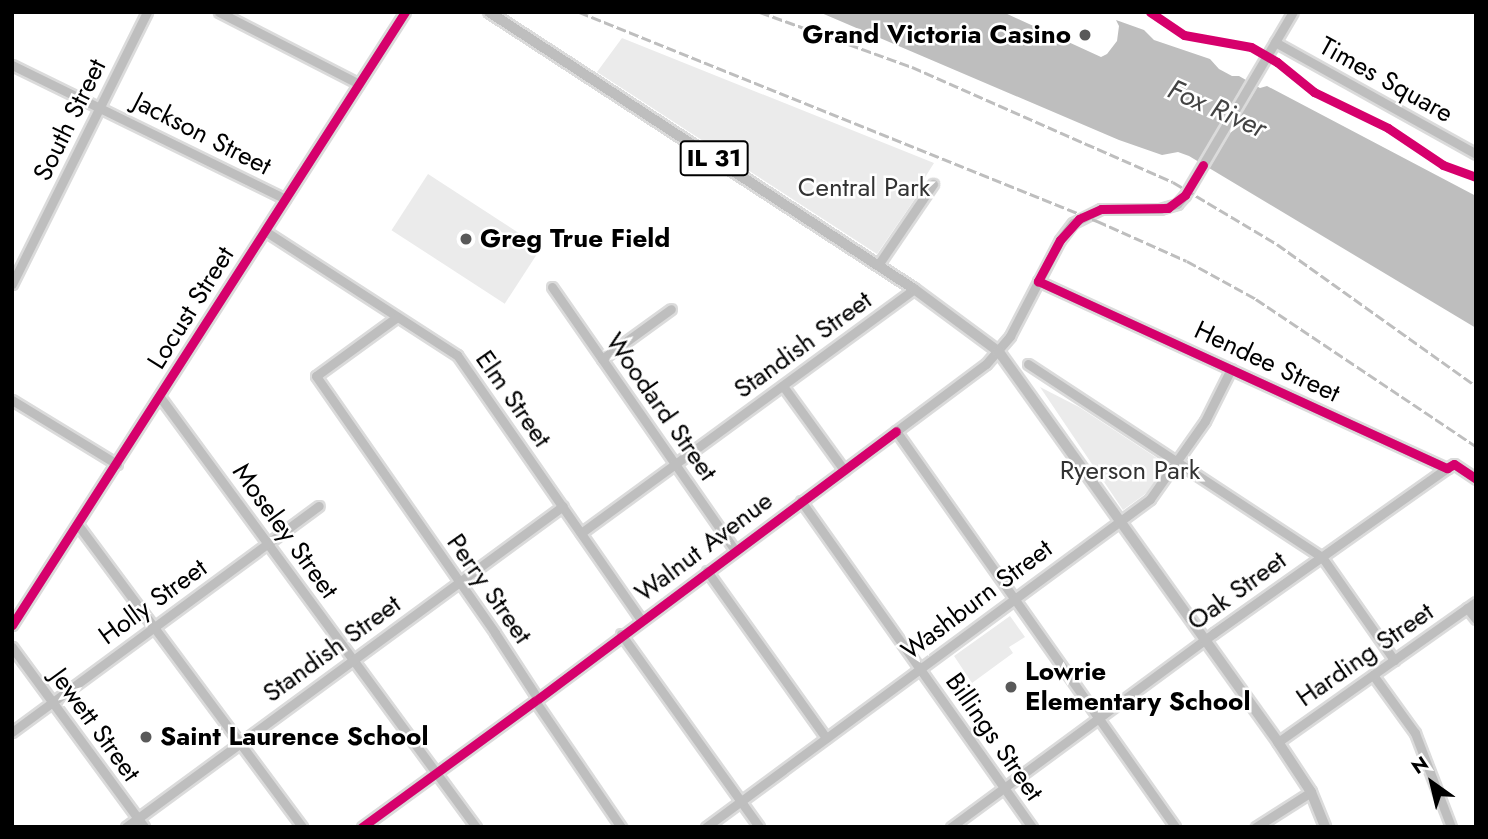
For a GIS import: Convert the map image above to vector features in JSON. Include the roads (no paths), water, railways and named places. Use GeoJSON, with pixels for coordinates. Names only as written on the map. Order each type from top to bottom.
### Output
{"type":"FeatureCollection","features":[{"type":"Feature","properties":{"kind":"main road","name":"IL 31"},"geometry":{"type":"LineString","coordinates":[[489,12],[878,265],[999,352],[1278,742],[1311,792],[1325,827]]}},
{"type":"Feature","properties":{"kind":"street","name":"South Street"},"geometry":{"type":"LineString","coordinates":[[12,285],[146,12]]}},
{"type":"Feature","properties":{"kind":"street"},"geometry":{"type":"LineString","coordinates":[[219,12],[359,84]]}},
{"type":"Feature","properties":{"kind":"street","name":"Locust Street"},"geometry":{"type":"LineString","coordinates":[[12,625],[405,12]]}},
{"type":"Feature","properties":{"kind":"street"},"geometry":{"type":"LineString","coordinates":[[999,352],[1060,240],[1079,219],[1101,209],[1168,208],[1185,195],[1293,12]]}},
{"type":"Feature","properties":{"kind":"street","name":"Times Square"},"geometry":{"type":"LineString","coordinates":[[1275,42],[1476,154]]}},
{"type":"Feature","properties":{"kind":"street","name":"Jackson Street"},"geometry":{"type":"LineString","coordinates":[[12,65],[285,199]]}},
{"type":"Feature","properties":{"kind":"street"},"geometry":{"type":"LineString","coordinates":[[878,265],[933,184]]}},
{"type":"Feature","properties":{"kind":"street","name":"Elm Street"},"geometry":{"type":"LineString","coordinates":[[265,231],[457,355],[641,620]]}},
{"type":"Feature","properties":{"kind":"street","name":"Hendee Street"},"geometry":{"type":"LineString","coordinates":[[1038,281],[1447,468],[1454,464],[1476,479]]}},
{"type":"Feature","properties":{"kind":"street","name":"Woodard Street"},"geometry":{"type":"LineString","coordinates":[[552,288],[735,550]]}},
{"type":"Feature","properties":{"kind":"street","name":"Standish Street"},"geometry":{"type":"LineString","coordinates":[[581,533],[914,289]]}},
{"type":"Feature","properties":{"kind":"street"},"geometry":{"type":"LineString","coordinates":[[602,359],[671,309]]}},
{"type":"Feature","properties":{"kind":"street","name":"Perry Street"},"geometry":{"type":"LineString","coordinates":[[397,317],[316,376],[458,582],[621,827]]}},
{"type":"Feature","properties":{"kind":"street","name":"Walnut Avenue"},"geometry":{"type":"LineString","coordinates":[[362,827],[537,700],[621,634],[999,352]]}},
{"type":"Feature","properties":{"kind":"street"},"geometry":{"type":"LineString","coordinates":[[1028,364],[1322,557],[1394,660]]}},
{"type":"Feature","properties":{"kind":"street","name":"Washburn Street"},"geometry":{"type":"LineString","coordinates":[[706,827],[1156,494],[1205,421],[1231,369]]}},
{"type":"Feature","properties":{"kind":"street"},"geometry":{"type":"LineString","coordinates":[[783,386],[844,470]]}},
{"type":"Feature","properties":{"kind":"street","name":"Moseley Street"},"geometry":{"type":"LineString","coordinates":[[160,397],[476,827]]}},
{"type":"Feature","properties":{"kind":"street"},"geometry":{"type":"LineString","coordinates":[[12,400],[117,464]]}},
{"type":"Feature","properties":{"kind":"street"},"geometry":{"type":"LineString","coordinates":[[895,431],[1175,827]]}},
{"type":"Feature","properties":{"kind":"street","name":"Oak Street"},"geometry":{"type":"LineString","coordinates":[[951,827],[1205,639],[1447,468]]}},
{"type":"Feature","properties":{"kind":"street","name":"Billings Street"},"geometry":{"type":"LineString","coordinates":[[801,501],[1032,827]]}},
{"type":"Feature","properties":{"kind":"street","name":"Holly Street"},"geometry":{"type":"LineString","coordinates":[[12,732],[319,506]]}},
{"type":"Feature","properties":{"kind":"street","name":"Standish Street"},"geometry":{"type":"LineString","coordinates":[[126,827],[563,506]]}},
{"type":"Feature","properties":{"kind":"street"},"geometry":{"type":"LineString","coordinates":[[78,525],[302,827]]}},
{"type":"Feature","properties":{"kind":"street"},"geometry":{"type":"LineString","coordinates":[[707,571],[826,738]]}},
{"type":"Feature","properties":{"kind":"street"},"geometry":{"type":"LineString","coordinates":[[1471,605],[1476,619]]}},
{"type":"Feature","properties":{"kind":"street","name":"Harding Street"},"geometry":{"type":"LineString","coordinates":[[1278,742],[1471,605]]}},
{"type":"Feature","properties":{"kind":"street"},"geometry":{"type":"LineString","coordinates":[[621,634],[759,827]]}},
{"type":"Feature","properties":{"kind":"street","name":"Jewett Street"},"geometry":{"type":"LineString","coordinates":[[12,647],[144,827]]}},
{"type":"Feature","properties":{"kind":"street"},"geometry":{"type":"LineString","coordinates":[[1373,675],[1415,733],[1451,827]]}},
{"type":"Feature","properties":{"kind":"street"},"geometry":{"type":"LineString","coordinates":[[1255,827],[1311,792]]}},
{"type":"Feature","properties":{"kind":"water","name":"Fox River"},"geometry":{"type":"Polygon","coordinates":[[[819,12],[1003,12],[1101,57],[1107,54],[1117,41],[1119,26],[1116,20],[1144,30],[1154,40],[1210,59],[1219,69],[1232,76],[1239,76],[1260,88],[1267,86],[1476,196],[1476,328],[1189,156],[1178,152],[1162,155],[1119,140],[819,12]]]}},
{"type":"Feature","properties":{"kind":"railway"},"geometry":{"type":"LineString","coordinates":[[579,12],[1097,221],[1187,261],[1256,299],[1476,446]]}},
{"type":"Feature","properties":{"kind":"railway"},"geometry":{"type":"LineString","coordinates":[[760,12],[912,67],[1173,182],[1277,244],[1476,386]]}},
{"type":"Feature","properties":{"kind":"place","name":"Grand Victoria Casino"},"geometry":{"type":"Point","coordinates":[1085,35]}},
{"type":"Feature","properties":{"kind":"place","name":"Greg True Field"},"geometry":{"type":"Point","coordinates":[466,239]}},
{"type":"Feature","properties":{"kind":"place","name":"Lowrie Elementary School"},"geometry":{"type":"Point","coordinates":[1011,687]}},
{"type":"Feature","properties":{"kind":"place","name":"Saint Laurence School"},"geometry":{"type":"Point","coordinates":[146,737]}},
{"type":"Feature","properties":{"kind":"park label","name":"Central Park"},"geometry":{"type":"Point","coordinates":[864,188]}},
{"type":"Feature","properties":{"kind":"park label","name":"Ryerson Park"},"geometry":{"type":"Point","coordinates":[1130,471]}}]}
